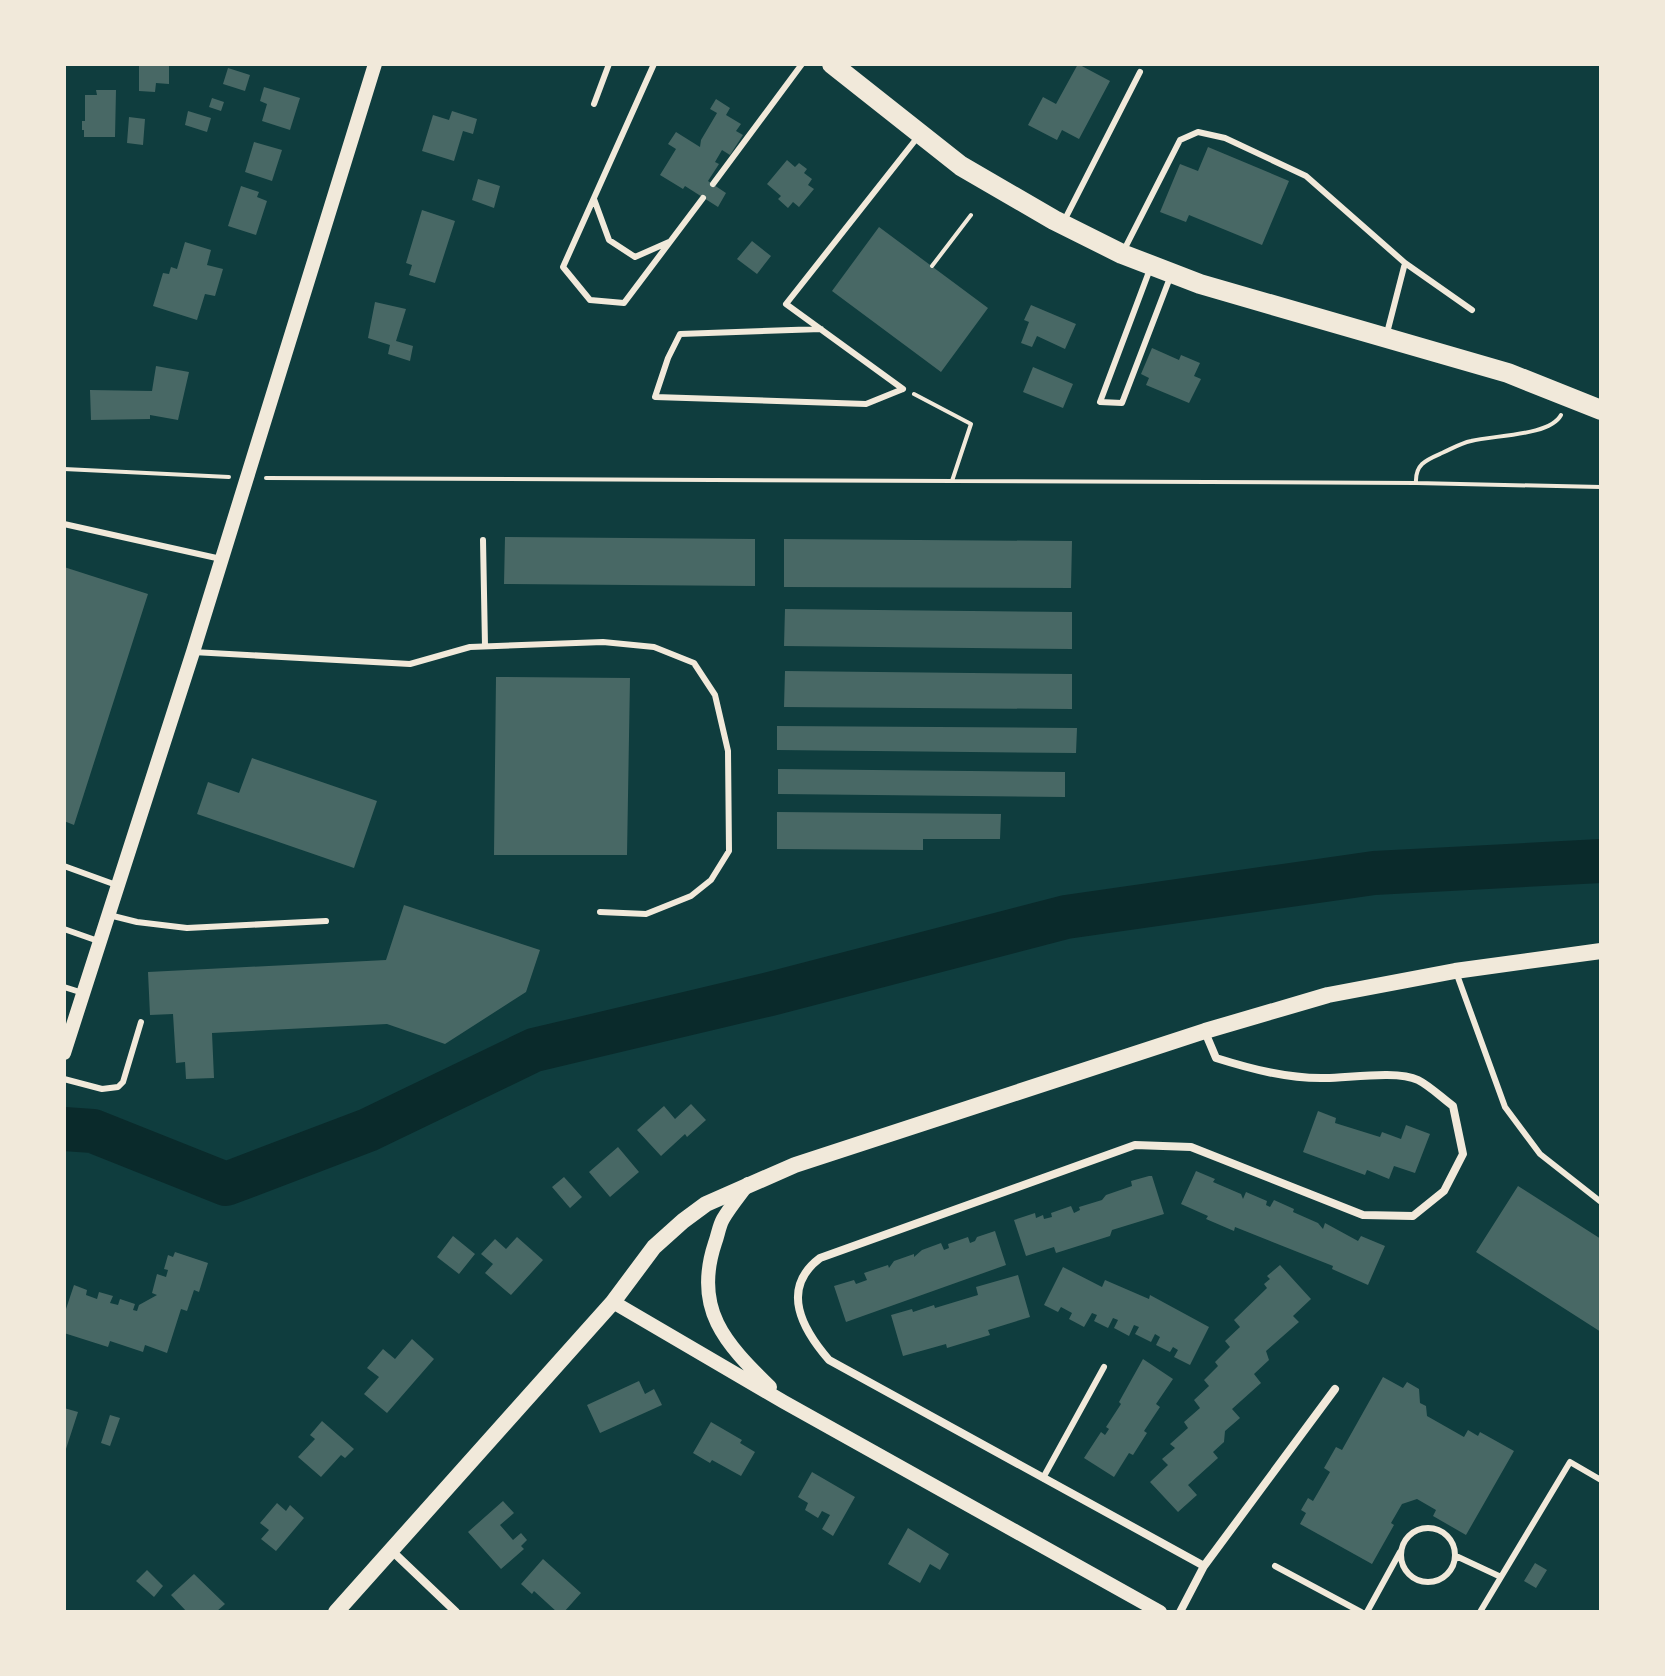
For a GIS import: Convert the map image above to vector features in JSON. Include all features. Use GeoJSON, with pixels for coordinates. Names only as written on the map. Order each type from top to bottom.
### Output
{"type":"FeatureCollection","features":[{"type":"Feature","properties":{"kind":"main road"},"geometry":{"type":"LineString","coordinates":[[832,64],[961,166],[1062,224],[1122,254],[1172,274],[1283,310],[1508,373],[1601,410]]}},
{"type":"Feature","properties":{"kind":"main road"},"geometry":{"type":"LineString","coordinates":[[336,1612],[613,1302],[654,1247],[706,1204],[795,1165],[1205,1031],[1328,995],[1455,971],[1601,951]]}},
{"type":"Feature","properties":{"kind":"street"},"geometry":{"type":"LineString","coordinates":[[64,1053],[193,652],[375,64]]}},
{"type":"Feature","properties":{"kind":"street"},"geometry":{"type":"LineString","coordinates":[[1204,1566],[829,1360],[802,1322],[798,1310],[801,1281],[807,1268],[820,1258],[1135,1145],[1191,1147],[1363,1215],[1413,1216],[1444,1191],[1463,1154],[1453,1106],[1416,1079],[1365,1074],[1324,1079],[1245,1067],[1216,1058],[1205,1031]]}},
{"type":"Feature","properties":{"kind":"street"},"geometry":{"type":"LineString","coordinates":[[748,1184],[723,1220],[709,1262],[708,1293],[715,1321],[738,1355],[784,1402]]}},
{"type":"Feature","properties":{"kind":"street"},"geometry":{"type":"LineString","coordinates":[[613,1302],[784,1402],[1160,1612]]}},
{"type":"Feature","properties":{"kind":"street"},"geometry":{"type":"LineString","coordinates":[[1180,1612],[1204,1566],[1335,1389]]}},
{"type":"Feature","properties":{"kind":"street"},"geometry":{"type":"LineString","coordinates":[[392,1551],[456,1612]]}},
{"type":"Feature","properties":{"kind":"lane"},"geometry":{"type":"LineString","coordinates":[[594,104],[609,64]]}},
{"type":"Feature","properties":{"kind":"lane"},"geometry":{"type":"LineString","coordinates":[[654,64],[563,267],[590,300],[624,303],[703,198]]}},
{"type":"Feature","properties":{"kind":"lane"},"geometry":{"type":"LineString","coordinates":[[713,184],[802,64]]}},
{"type":"Feature","properties":{"kind":"lane"},"geometry":{"type":"LineString","coordinates":[[1062,224],[1140,72]]}},
{"type":"Feature","properties":{"kind":"lane"},"geometry":{"type":"LineString","coordinates":[[1122,254],[1180,140],[1198,132],[1225,138],[1306,176],[1405,263],[1472,310]]}},
{"type":"Feature","properties":{"kind":"lane"},"geometry":{"type":"LineString","coordinates":[[903,389],[786,304],[919,134]]}},
{"type":"Feature","properties":{"kind":"lane"},"geometry":{"type":"LineString","coordinates":[[594,199],[609,240],[635,257],[670,241]]}},
{"type":"Feature","properties":{"kind":"lane"},"geometry":{"type":"LineString","coordinates":[[1386,337],[1405,263]]}},
{"type":"Feature","properties":{"kind":"lane"},"geometry":{"type":"LineString","coordinates":[[1151,266],[1100,402],[1122,403],[1172,274]]}},
{"type":"Feature","properties":{"kind":"lane"},"geometry":{"type":"LineString","coordinates":[[821,329],[680,334],[655,397],[866,404],[903,389]]}},
{"type":"Feature","properties":{"kind":"lane"},"geometry":{"type":"LineString","coordinates":[[64,524],[222,559]]}},
{"type":"Feature","properties":{"kind":"lane"},"geometry":{"type":"LineString","coordinates":[[483,540],[485,646]]}},
{"type":"Feature","properties":{"kind":"lane"},"geometry":{"type":"LineString","coordinates":[[193,652],[410,664],[470,647],[603,642],[654,647],[694,663],[715,695],[728,751],[729,851],[711,880],[691,896],[646,914],[600,912]]}},
{"type":"Feature","properties":{"kind":"lane"},"geometry":{"type":"LineString","coordinates":[[64,866],[119,886]]}},
{"type":"Feature","properties":{"kind":"lane"},"geometry":{"type":"LineString","coordinates":[[109,915],[187,928],[326,921]]}},
{"type":"Feature","properties":{"kind":"lane"},"geometry":{"type":"LineString","coordinates":[[64,929],[101,942]]}},
{"type":"Feature","properties":{"kind":"lane"},"geometry":{"type":"LineString","coordinates":[[1455,971],[1505,1107],[1540,1154],[1601,1202]]}},
{"type":"Feature","properties":{"kind":"lane"},"geometry":{"type":"LineString","coordinates":[[64,987],[84,993]]}},
{"type":"Feature","properties":{"kind":"lane"},"geometry":{"type":"LineString","coordinates":[[64,1079],[102,1089],[118,1087],[123,1082],[141,1022]]}},
{"type":"Feature","properties":{"kind":"lane"},"geometry":{"type":"LineString","coordinates":[[1043,1478],[1104,1367]]}},
{"type":"Feature","properties":{"kind":"lane"},"geometry":{"type":"LineString","coordinates":[[1480,1612],[1570,1462],[1601,1480]]}},
{"type":"Feature","properties":{"kind":"lane"},"geometry":{"type":"LineString","coordinates":[[1275,1566],[1364,1612],[1401,1549],[1411,1534],[1427,1527],[1445,1532],[1451,1539],[1456,1556],[1449,1573],[1434,1582],[1425,1582],[1417,1580],[1404,1567],[1401,1549]]}},
{"type":"Feature","properties":{"kind":"lane"},"geometry":{"type":"LineString","coordinates":[[1456,1556],[1501,1577]]}},
{"type":"Feature","properties":{"kind":"path"},"geometry":{"type":"LineString","coordinates":[[932,266],[971,215]]}},
{"type":"Feature","properties":{"kind":"path"},"geometry":{"type":"LineString","coordinates":[[903,389],[971,424],[952,481]]}},
{"type":"Feature","properties":{"kind":"path"},"geometry":{"type":"LineString","coordinates":[[1416,483],[1416,472],[1423,461],[1470,441],[1548,428],[1559,420],[1562,413]]}},
{"type":"Feature","properties":{"kind":"path"},"geometry":{"type":"LineString","coordinates":[[64,469],[210,477]]}},
{"type":"Feature","properties":{"kind":"path"},"geometry":{"type":"LineString","coordinates":[[318,478],[1416,483],[1601,487]]}},
{"type":"Feature","properties":{"kind":"building"},"geometry":{"type":"Polygon","coordinates":[[[139,64],[169,64],[169,84],[156,83],[155,92],[139,91],[139,64]]]}},
{"type":"Feature","properties":{"kind":"building"},"geometry":{"type":"Polygon","coordinates":[[[1078,64],[1110,81],[1079,139],[1062,130],[1057,140],[1028,125],[1043,97],[1056,104],[1078,64]]]}},
{"type":"Feature","properties":{"kind":"building"},"geometry":{"type":"Polygon","coordinates":[[[228,68],[250,75],[245,91],[223,84],[228,68]]]}},
{"type":"Feature","properties":{"kind":"building"},"geometry":{"type":"Polygon","coordinates":[[[264,87],[300,98],[290,130],[262,121],[267,104],[260,101],[264,87]]]}},
{"type":"Feature","properties":{"kind":"building"},"geometry":{"type":"Polygon","coordinates":[[[96,90],[116,90],[115,137],[84,137],[85,95],[97,95],[96,90]]]}},
{"type":"Feature","properties":{"kind":"building"},"geometry":{"type":"Polygon","coordinates":[[[212,98],[224,102],[221,111],[209,107],[212,98]]]}},
{"type":"Feature","properties":{"kind":"building"},"geometry":{"type":"Polygon","coordinates":[[[716,99],[730,108],[726,115],[741,124],[736,131],[743,135],[730,155],[722,150],[715,162],[719,164],[708,181],[726,193],[718,207],[685,186],[683,189],[660,175],[676,149],[668,144],[676,132],[700,147],[717,113],[710,109],[716,99]]]}},
{"type":"Feature","properties":{"kind":"building"},"geometry":{"type":"Polygon","coordinates":[[[188,111],[211,118],[207,132],[185,125],[188,111]]]}},
{"type":"Feature","properties":{"kind":"building"},"geometry":{"type":"Polygon","coordinates":[[[452,111],[477,119],[473,134],[463,131],[454,161],[422,151],[433,115],[449,120],[452,111]]]}},
{"type":"Feature","properties":{"kind":"building"},"geometry":{"type":"Polygon","coordinates":[[[129,117],[145,119],[143,145],[127,143],[129,117]]]}},
{"type":"Feature","properties":{"kind":"building"},"geometry":{"type":"Polygon","coordinates":[[[254,142],[282,150],[272,181],[245,172],[254,142]]]}},
{"type":"Feature","properties":{"kind":"building"},"geometry":{"type":"Polygon","coordinates":[[[1208,147],[1289,181],[1262,245],[1189,215],[1186,222],[1160,212],[1180,164],[1198,171],[1208,147]]]}},
{"type":"Feature","properties":{"kind":"building"},"geometry":{"type":"Polygon","coordinates":[[[787,160],[795,167],[799,163],[807,169],[804,173],[812,179],[808,185],[814,189],[799,207],[793,202],[788,208],[778,199],[781,196],[767,184],[787,160]]]}},
{"type":"Feature","properties":{"kind":"building"},"geometry":{"type":"Polygon","coordinates":[[[478,179],[500,186],[494,208],[472,200],[478,179]]]}},
{"type":"Feature","properties":{"kind":"building"},"geometry":{"type":"Polygon","coordinates":[[[241,186],[259,192],[257,197],[267,201],[256,235],[228,226],[241,186]]]}},
{"type":"Feature","properties":{"kind":"building"},"geometry":{"type":"Polygon","coordinates":[[[422,210],[455,221],[435,283],[409,275],[412,265],[406,263],[422,210]]]}},
{"type":"Feature","properties":{"kind":"building"},"geometry":{"type":"Polygon","coordinates":[[[879,227],[988,308],[941,372],[832,291],[879,227]]]}},
{"type":"Feature","properties":{"kind":"building"},"geometry":{"type":"Polygon","coordinates":[[[752,241],[771,256],[757,274],[737,259],[752,241]]]}},
{"type":"Feature","properties":{"kind":"building"},"geometry":{"type":"Polygon","coordinates":[[[185,242],[211,250],[207,265],[223,269],[215,296],[205,294],[197,320],[153,306],[163,273],[169,274],[171,267],[177,269],[185,242]]]}},
{"type":"Feature","properties":{"kind":"building"},"geometry":{"type":"Polygon","coordinates":[[[375,302],[406,309],[396,341],[413,346],[410,361],[388,354],[390,345],[368,338],[375,302]]]}},
{"type":"Feature","properties":{"kind":"building"},"geometry":{"type":"Polygon","coordinates":[[[1031,305],[1076,324],[1065,349],[1037,336],[1032,347],[1021,343],[1029,322],[1024,320],[1031,305]]]}},
{"type":"Feature","properties":{"kind":"building"},"geometry":{"type":"Polygon","coordinates":[[[1152,348],[1179,360],[1181,355],[1200,363],[1194,376],[1201,379],[1189,403],[1146,385],[1149,378],[1141,374],[1152,348]]]}},
{"type":"Feature","properties":{"kind":"building"},"geometry":{"type":"Polygon","coordinates":[[[156,366],[189,372],[178,420],[150,415],[150,419],[91,420],[90,390],[152,391],[156,366]]]}},
{"type":"Feature","properties":{"kind":"building"},"geometry":{"type":"Polygon","coordinates":[[[1033,367],[1073,384],[1063,408],[1023,392],[1033,367]]]}},
{"type":"Feature","properties":{"kind":"building"},"geometry":{"type":"Polygon","coordinates":[[[505,537],[755,539],[755,586],[504,584],[505,537]]]}},
{"type":"Feature","properties":{"kind":"building"},"geometry":{"type":"Polygon","coordinates":[[[784,539],[1072,541],[1071,588],[784,587],[784,539]]]}},
{"type":"Feature","properties":{"kind":"building"},"geometry":{"type":"Polygon","coordinates":[[[64,567],[148,594],[74,825],[64,821],[64,567]]]}},
{"type":"Feature","properties":{"kind":"building"},"geometry":{"type":"Polygon","coordinates":[[[785,609],[1072,612],[1072,649],[784,646],[785,609]]]}},
{"type":"Feature","properties":{"kind":"building"},"geometry":{"type":"Polygon","coordinates":[[[785,671],[1072,674],[1072,709],[784,707],[785,671]]]}},
{"type":"Feature","properties":{"kind":"building"},"geometry":{"type":"Polygon","coordinates":[[[496,677],[630,678],[627,855],[494,855],[496,677]]]}},
{"type":"Feature","properties":{"kind":"building"},"geometry":{"type":"Polygon","coordinates":[[[777,726],[1077,728],[1076,753],[777,750],[777,726]]]}},
{"type":"Feature","properties":{"kind":"building"},"geometry":{"type":"Polygon","coordinates":[[[252,758],[377,801],[354,868],[197,814],[208,782],[239,793],[252,758]]]}},
{"type":"Feature","properties":{"kind":"building"},"geometry":{"type":"Polygon","coordinates":[[[778,769],[1065,772],[1065,797],[778,794],[778,769]]]}},
{"type":"Feature","properties":{"kind":"building"},"geometry":{"type":"Polygon","coordinates":[[[777,812],[1001,814],[1000,839],[923,839],[923,850],[777,849],[777,812]]]}},
{"type":"Feature","properties":{"kind":"building"},"geometry":{"type":"Polygon","coordinates":[[[404,905],[540,950],[526,992],[445,1044],[387,1024],[212,1033],[214,1078],[186,1079],[185,1062],[176,1063],[173,1014],[150,1015],[148,972],[386,960],[404,905]]]}},
{"type":"Feature","properties":{"kind":"building"},"geometry":{"type":"Polygon","coordinates":[[[691,1104],[706,1120],[661,1156],[637,1130],[664,1106],[675,1119],[691,1104]]]}},
{"type":"Feature","properties":{"kind":"building"},"geometry":{"type":"Polygon","coordinates":[[[1318,1111],[1336,1118],[1335,1123],[1380,1137],[1382,1132],[1401,1139],[1406,1125],[1430,1134],[1415,1173],[1394,1166],[1389,1179],[1367,1170],[1365,1175],[1303,1152],[1318,1111]]]}},
{"type":"Feature","properties":{"kind":"building"},"geometry":{"type":"Polygon","coordinates":[[[618,1147],[639,1172],[610,1197],[589,1172],[618,1147]]]}},
{"type":"Feature","properties":{"kind":"building"},"geometry":{"type":"Polygon","coordinates":[[[1196,1171],[1241,1194],[1243,1199],[1246,1192],[1267,1201],[1266,1205],[1270,1207],[1274,1200],[1318,1223],[1323,1229],[1325,1223],[1358,1241],[1361,1236],[1385,1246],[1368,1285],[1332,1269],[1333,1266],[1235,1227],[1234,1231],[1206,1219],[1208,1216],[1181,1204],[1196,1171]]]}},
{"type":"Feature","properties":{"kind":"building"},"geometry":{"type":"Polygon","coordinates":[[[1152,1176],[1164,1214],[1112,1230],[1110,1236],[1056,1253],[1054,1247],[1026,1256],[1014,1220],[1035,1213],[1036,1218],[1043,1215],[1044,1219],[1071,1206],[1074,1213],[1080,1210],[1079,1207],[1132,1186],[1131,1181],[1152,1176]]]}},
{"type":"Feature","properties":{"kind":"building"},"geometry":{"type":"Polygon","coordinates":[[[564,1177],[582,1197],[570,1208],[552,1187],[564,1177]]]}},
{"type":"Feature","properties":{"kind":"building"},"geometry":{"type":"Polygon","coordinates":[[[1518,1186],[1601,1239],[1601,1332],[1476,1252],[1518,1186]]]}},
{"type":"Feature","properties":{"kind":"building"},"geometry":{"type":"Polygon","coordinates":[[[995,1231],[1006,1265],[846,1322],[834,1286],[867,1280],[864,1273],[888,1265],[889,1268],[894,1261],[914,1254],[914,1257],[922,1250],[941,1243],[944,1250],[949,1248],[948,1244],[968,1237],[970,1243],[995,1231]]]}},
{"type":"Feature","properties":{"kind":"building"},"geometry":{"type":"Polygon","coordinates":[[[453,1236],[475,1254],[459,1274],[437,1257],[453,1236]]]}},
{"type":"Feature","properties":{"kind":"building"},"geometry":{"type":"Polygon","coordinates":[[[517,1237],[543,1260],[511,1295],[485,1273],[493,1264],[481,1254],[495,1239],[506,1249],[517,1237]]]}},
{"type":"Feature","properties":{"kind":"building"},"geometry":{"type":"Polygon","coordinates":[[[175,1252],[208,1263],[199,1292],[194,1290],[187,1311],[181,1309],[167,1353],[145,1345],[143,1352],[110,1341],[108,1347],[64,1333],[64,1315],[74,1285],[87,1290],[86,1295],[97,1299],[99,1292],[113,1296],[110,1303],[118,1305],[120,1299],[135,1304],[133,1310],[137,1311],[139,1305],[157,1295],[152,1293],[157,1274],[166,1277],[168,1270],[164,1269],[168,1255],[173,1257],[175,1252]]]}},
{"type":"Feature","properties":{"kind":"building"},"geometry":{"type":"Polygon","coordinates":[[[1280,1265],[1311,1299],[1293,1316],[1299,1322],[1266,1351],[1269,1360],[1254,1374],[1261,1383],[1232,1409],[1240,1418],[1225,1431],[1224,1442],[1213,1452],[1218,1458],[1188,1485],[1197,1495],[1178,1512],[1150,1482],[1168,1465],[1162,1459],[1175,1448],[1170,1444],[1188,1428],[1184,1422],[1200,1408],[1194,1400],[1209,1386],[1204,1380],[1218,1366],[1215,1362],[1230,1347],[1225,1341],[1240,1327],[1234,1320],[1267,1288],[1264,1284],[1270,1279],[1267,1276],[1280,1265]]]}},
{"type":"Feature","properties":{"kind":"building"},"geometry":{"type":"Polygon","coordinates":[[[1063,1267],[1102,1287],[1105,1280],[1149,1299],[1150,1295],[1209,1327],[1190,1365],[1174,1357],[1178,1350],[1173,1347],[1170,1352],[1156,1345],[1160,1337],[1155,1334],[1151,1342],[1135,1334],[1139,1327],[1134,1325],[1129,1336],[1114,1328],[1118,1320],[1113,1318],[1108,1328],[1094,1321],[1097,1315],[1092,1313],[1084,1327],[1069,1319],[1072,1313],[1061,1307],[1058,1312],[1044,1305],[1063,1267]]]}},
{"type":"Feature","properties":{"kind":"building"},"geometry":{"type":"Polygon","coordinates":[[[1018,1275],[1030,1317],[988,1330],[990,1335],[947,1348],[946,1344],[903,1356],[891,1315],[934,1305],[935,1308],[978,1295],[976,1287],[1018,1275]]]}},
{"type":"Feature","properties":{"kind":"building"},"geometry":{"type":"Polygon","coordinates":[[[412,1339],[434,1359],[387,1413],[364,1394],[379,1377],[367,1368],[383,1349],[395,1359],[412,1339]]]}},
{"type":"Feature","properties":{"kind":"building"},"geometry":{"type":"Polygon","coordinates":[[[1143,1359],[1173,1379],[1156,1404],[1160,1407],[1144,1431],[1147,1433],[1133,1455],[1129,1453],[1114,1477],[1084,1458],[1101,1432],[1105,1435],[1109,1429],[1106,1427],[1143,1359]]]}},
{"type":"Feature","properties":{"kind":"building"},"geometry":{"type":"Polygon","coordinates":[[[1383,1377],[1403,1388],[1407,1382],[1419,1389],[1420,1403],[1426,1406],[1427,1416],[1464,1437],[1468,1430],[1478,1436],[1480,1432],[1514,1451],[1466,1535],[1433,1516],[1436,1510],[1417,1499],[1402,1504],[1372,1564],[1300,1524],[1306,1513],[1301,1510],[1308,1498],[1313,1501],[1330,1472],[1324,1468],[1336,1447],[1342,1450],[1383,1377]]]}},
{"type":"Feature","properties":{"kind":"building"},"geometry":{"type":"Polygon","coordinates":[[[639,1381],[645,1394],[654,1389],[662,1405],[600,1433],[587,1405],[639,1381]]]}},
{"type":"Feature","properties":{"kind":"building"},"geometry":{"type":"Polygon","coordinates":[[[64,1408],[78,1412],[65,1452],[64,1452],[64,1408]]]}},
{"type":"Feature","properties":{"kind":"building"},"geometry":{"type":"Polygon","coordinates":[[[110,1415],[120,1418],[110,1446],[101,1443],[110,1415]]]}},
{"type":"Feature","properties":{"kind":"building"},"geometry":{"type":"Polygon","coordinates":[[[322,1421],[354,1449],[345,1458],[341,1455],[321,1477],[298,1457],[315,1439],[310,1435],[322,1421]]]}},
{"type":"Feature","properties":{"kind":"building"},"geometry":{"type":"Polygon","coordinates":[[[711,1422],[742,1440],[740,1443],[755,1452],[741,1476],[693,1453],[711,1422]]]}},
{"type":"Feature","properties":{"kind":"building"},"geometry":{"type":"Polygon","coordinates":[[[812,1472],[855,1497],[833,1536],[822,1529],[830,1515],[822,1511],[818,1518],[805,1510],[808,1503],[798,1497],[812,1472]]]}},
{"type":"Feature","properties":{"kind":"building"},"geometry":{"type":"Polygon","coordinates":[[[503,1501],[514,1513],[500,1525],[513,1540],[521,1533],[527,1540],[521,1546],[524,1549],[501,1569],[468,1532],[503,1501]]]}},
{"type":"Feature","properties":{"kind":"building"},"geometry":{"type":"Polygon","coordinates":[[[277,1503],[286,1511],[290,1505],[304,1518],[276,1551],[261,1539],[269,1530],[260,1523],[277,1503]]]}},
{"type":"Feature","properties":{"kind":"building"},"geometry":{"type":"Polygon","coordinates":[[[908,1528],[949,1554],[940,1570],[930,1564],[920,1583],[888,1564],[908,1528]]]}},
{"type":"Feature","properties":{"kind":"building"},"geometry":{"type":"Polygon","coordinates":[[[543,1559],[581,1593],[564,1612],[557,1612],[534,1591],[532,1594],[521,1584],[543,1559]]]}},
{"type":"Feature","properties":{"kind":"building"},"geometry":{"type":"Polygon","coordinates":[[[1535,1563],[1547,1570],[1536,1588],[1524,1581],[1535,1563]]]}},
{"type":"Feature","properties":{"kind":"building"},"geometry":{"type":"Polygon","coordinates":[[[147,1570],[163,1586],[154,1597],[136,1581],[147,1570]]]}},
{"type":"Feature","properties":{"kind":"building"},"geometry":{"type":"Polygon","coordinates":[[[194,1574],[225,1604],[216,1612],[187,1612],[171,1595],[194,1574]]]}},
{"type":"Feature","properties":{"kind":"waterway"},"geometry":{"type":"LineString","coordinates":[[64,1129],[93,1131],[226,1184],[368,1130],[534,1050],[770,994],[1066,917],[1374,873],[1601,861]]}}]}
